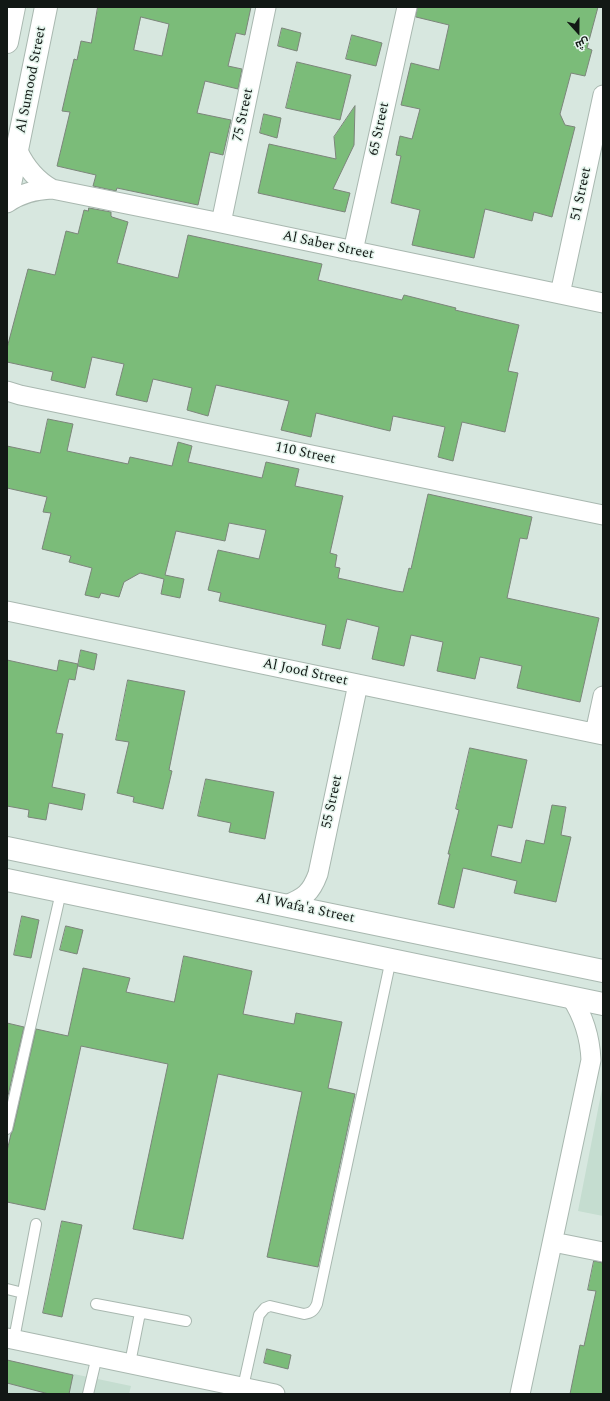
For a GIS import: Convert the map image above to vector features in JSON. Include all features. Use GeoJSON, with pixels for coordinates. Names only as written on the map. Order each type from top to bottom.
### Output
{"type":"FeatureCollection","features":[{"type":"Feature","properties":{"kind":"street"},"geometry":{"type":"LineString","coordinates":[[7,42],[14,7]]}},
{"type":"Feature","properties":{"kind":"street","name":"Al Sumood Street"},"geometry":{"type":"LineString","coordinates":[[7,199],[18,151],[46,7]]}},
{"type":"Feature","properties":{"kind":"street","name":"75 Street"},"geometry":{"type":"LineString","coordinates":[[221,223],[266,7]]}},
{"type":"Feature","properties":{"kind":"street","name":"65 Street"},"geometry":{"type":"LineString","coordinates":[[353,251],[407,7]]}},
{"type":"Feature","properties":{"kind":"street","name":"51 Street"},"geometry":{"type":"LineString","coordinates":[[560,294],[603,96]]}},
{"type":"Feature","properties":{"kind":"street","name":"Al Saber Street"},"geometry":{"type":"LineString","coordinates":[[18,151],[28,169],[43,184],[52,189]]}},
{"type":"Feature","properties":{"kind":"street","name":"Al Saber Street"},"geometry":{"type":"LineString","coordinates":[[7,203],[23,194],[33,191],[52,189],[603,303]]}},
{"type":"Feature","properties":{"kind":"street","name":"110 Street"},"geometry":{"type":"LineString","coordinates":[[7,391],[20,395],[603,515]]}},
{"type":"Feature","properties":{"kind":"street","name":"Al Jood Street"},"geometry":{"type":"LineString","coordinates":[[7,611],[599,734]]}},
{"type":"Feature","properties":{"kind":"street","name":"55 Street"},"geometry":{"type":"LineString","coordinates":[[286,905],[308,893],[315,883],[318,874],[358,684]]}},
{"type":"Feature","properties":{"kind":"street"},"geometry":{"type":"LineString","coordinates":[[599,734],[603,696]]}},
{"type":"Feature","properties":{"kind":"street","name":"Al Wafa'a Street"},"geometry":{"type":"LineString","coordinates":[[7,848],[603,971]]}},
{"type":"Feature","properties":{"kind":"street"},"geometry":{"type":"LineString","coordinates":[[7,880],[603,1004]]}},
{"type":"Feature","properties":{"kind":"street"},"geometry":{"type":"LineString","coordinates":[[520,1394],[591,1060],[589,1040],[584,1021],[571,997]]}},
{"type":"Feature","properties":{"kind":"street"},"geometry":{"type":"LineString","coordinates":[[591,1060],[603,1041]]}},
{"type":"Feature","properties":{"kind":"street"},"geometry":{"type":"LineString","coordinates":[[553,1242],[603,1252]]}},
{"type":"Feature","properties":{"kind":"street"},"geometry":{"type":"LineString","coordinates":[[11,1338],[275,1394]]}},
{"type":"Feature","properties":{"kind":"lane"},"geometry":{"type":"LineString","coordinates":[[7,1129],[61,892]]}},
{"type":"Feature","properties":{"kind":"lane"},"geometry":{"type":"LineString","coordinates":[[243,1387],[258,1315],[261,1311],[270,1306],[304,1314],[313,1311],[317,1304],[391,960]]}},
{"type":"Feature","properties":{"kind":"lane"},"geometry":{"type":"LineString","coordinates":[[11,1338],[23,1293],[36,1224]]}},
{"type":"Feature","properties":{"kind":"lane"},"geometry":{"type":"LineString","coordinates":[[7,1289],[23,1293]]}},
{"type":"Feature","properties":{"kind":"lane"},"geometry":{"type":"LineString","coordinates":[[96,1304],[186,1321]]}},
{"type":"Feature","properties":{"kind":"lane"},"geometry":{"type":"LineString","coordinates":[[130,1364],[140,1313]]}},
{"type":"Feature","properties":{"kind":"lane"},"geometry":{"type":"LineString","coordinates":[[88,1394],[97,1356]]}},
{"type":"Feature","properties":{"kind":"shaded area"},"geometry":{"type":"Polygon","coordinates":[[[603,1084],[603,1216],[578,1211],[603,1084]]]}},
{"type":"Feature","properties":{"kind":"shaded area"},"geometry":{"type":"Polygon","coordinates":[[[7,1360],[131,1386],[129,1394],[7,1394],[7,1360]]]}},
{"type":"Feature","properties":{"kind":"building"},"geometry":{"type":"Polygon","coordinates":[[[98,7],[251,7],[245,35],[236,33],[228,66],[242,69],[238,89],[205,81],[197,113],[231,120],[223,155],[210,152],[198,205],[117,188],[116,191],[93,186],[96,175],[57,166],[70,112],[62,111],[74,59],[77,60],[81,41],[91,43],[98,7]],[[141,17],[134,50],[162,56],[169,24],[141,17]]]}},
{"type":"Feature","properties":{"kind":"building"},"geometry":{"type":"Polygon","coordinates":[[[418,7],[598,7],[587,48],[592,50],[585,76],[571,73],[560,114],[565,125],[575,127],[552,217],[534,212],[532,221],[485,209],[474,258],[412,245],[420,210],[391,203],[401,156],[396,155],[400,136],[412,139],[420,109],[401,105],[411,63],[439,70],[449,25],[416,17],[418,7]]]}},
{"type":"Feature","properties":{"kind":"building"},"geometry":{"type":"Polygon","coordinates":[[[282,28],[301,33],[297,51],[278,46],[282,28]]]}},
{"type":"Feature","properties":{"kind":"building"},"geometry":{"type":"Polygon","coordinates":[[[352,35],[382,43],[376,66],[346,59],[352,35]]]}},
{"type":"Feature","properties":{"kind":"building"},"geometry":{"type":"Polygon","coordinates":[[[297,62],[351,75],[340,120],[286,108],[297,62]]]}},
{"type":"Feature","properties":{"kind":"building"},"geometry":{"type":"Polygon","coordinates":[[[355,106],[354,145],[333,189],[350,193],[345,212],[258,193],[269,144],[336,159],[334,137],[355,106]]]}},
{"type":"Feature","properties":{"kind":"building"},"geometry":{"type":"Polygon","coordinates":[[[264,114],[281,118],[277,138],[260,133],[264,114]]]}},
{"type":"Feature","properties":{"kind":"building"},"geometry":{"type":"Polygon","coordinates":[[[89,208],[111,212],[112,217],[128,222],[117,263],[178,278],[188,235],[322,264],[318,280],[402,300],[404,295],[456,308],[455,310],[519,325],[508,371],[518,373],[505,432],[462,422],[453,461],[438,457],[445,427],[393,416],[390,431],[316,413],[311,437],[281,430],[289,401],[216,385],[208,416],[187,410],[192,388],[153,379],[147,402],[116,395],[124,364],[92,357],[85,388],[51,380],[53,372],[7,362],[7,348],[28,269],[55,275],[66,231],[78,234],[84,210],[88,211],[89,208]]]}},
{"type":"Feature","properties":{"kind":"building"},"geometry":{"type":"Polygon","coordinates":[[[48,419],[73,424],[67,451],[128,464],[130,457],[172,466],[178,442],[192,446],[188,462],[262,478],[266,462],[299,469],[295,486],[343,496],[330,553],[337,555],[335,567],[340,568],[338,578],[396,591],[403,592],[409,568],[411,569],[428,494],[532,517],[527,539],[520,538],[507,598],[599,618],[580,702],[517,688],[522,666],[480,657],[475,679],[437,671],[443,642],[411,635],[404,666],[372,659],[379,627],[347,619],[340,649],[322,645],[326,625],[219,601],[221,593],[208,590],[218,550],[259,559],[266,530],[229,523],[225,541],[176,531],[165,575],[184,579],[180,598],[161,594],[164,579],[140,573],[124,582],[119,597],[101,593],[99,598],[85,595],[92,568],[69,562],[71,556],[42,549],[51,513],[43,512],[47,497],[7,488],[7,446],[40,453],[48,419]]]}},
{"type":"Feature","properties":{"kind":"building"},"geometry":{"type":"Polygon","coordinates":[[[81,650],[97,654],[94,670],[78,666],[81,650]]]}},
{"type":"Feature","properties":{"kind":"building"},"geometry":{"type":"Polygon","coordinates":[[[7,660],[57,671],[59,660],[78,664],[75,680],[69,679],[56,733],[63,734],[52,787],[85,794],[82,810],[49,803],[46,820],[28,817],[29,810],[7,806],[7,660]]]}},
{"type":"Feature","properties":{"kind":"building"},"geometry":{"type":"Polygon","coordinates":[[[128,680],[185,691],[169,770],[172,771],[163,809],[133,802],[134,797],[117,793],[129,742],[116,740],[128,680]]]}},
{"type":"Feature","properties":{"kind":"building"},"geometry":{"type":"Polygon","coordinates":[[[470,748],[527,760],[512,828],[498,825],[491,856],[521,863],[526,840],[544,844],[552,805],[566,807],[561,835],[571,837],[556,902],[514,893],[517,881],[463,868],[454,908],[438,904],[450,854],[448,854],[459,810],[456,809],[470,748]]]}},
{"type":"Feature","properties":{"kind":"building"},"geometry":{"type":"Polygon","coordinates":[[[206,779],[274,792],[265,839],[229,832],[231,823],[198,816],[206,779]]]}},
{"type":"Feature","properties":{"kind":"building"},"geometry":{"type":"Polygon","coordinates":[[[22,916],[39,920],[31,958],[14,955],[22,916]]]}},
{"type":"Feature","properties":{"kind":"building"},"geometry":{"type":"Polygon","coordinates":[[[66,926],[83,930],[77,954],[60,950],[66,926]]]}},
{"type":"Feature","properties":{"kind":"building"},"geometry":{"type":"Polygon","coordinates":[[[184,956],[252,971],[243,1014],[294,1024],[296,1013],[342,1022],[328,1088],[355,1094],[318,1267],[267,1257],[302,1092],[218,1074],[183,1239],[133,1229],[168,1064],[81,1046],[45,1210],[7,1202],[7,1151],[36,1029],[68,1036],[83,968],[130,978],[126,992],[174,1002],[184,956]]]}},
{"type":"Feature","properties":{"kind":"building"},"geometry":{"type":"Polygon","coordinates":[[[7,1023],[24,1027],[7,1100],[7,1023]]]}},
{"type":"Feature","properties":{"kind":"building"},"geometry":{"type":"Polygon","coordinates":[[[62,1221],[82,1225],[62,1317],[43,1313],[62,1221]]]}},
{"type":"Feature","properties":{"kind":"building"},"geometry":{"type":"Polygon","coordinates":[[[594,1261],[603,1263],[603,1394],[570,1394],[580,1345],[584,1346],[596,1291],[588,1290],[594,1261]]]}},
{"type":"Feature","properties":{"kind":"building"},"geometry":{"type":"Polygon","coordinates":[[[267,1349],[291,1355],[288,1369],[264,1363],[267,1349]]]}},
{"type":"Feature","properties":{"kind":"building"},"geometry":{"type":"Polygon","coordinates":[[[7,1360],[73,1375],[69,1394],[49,1394],[7,1383],[7,1360]]]}}]}
